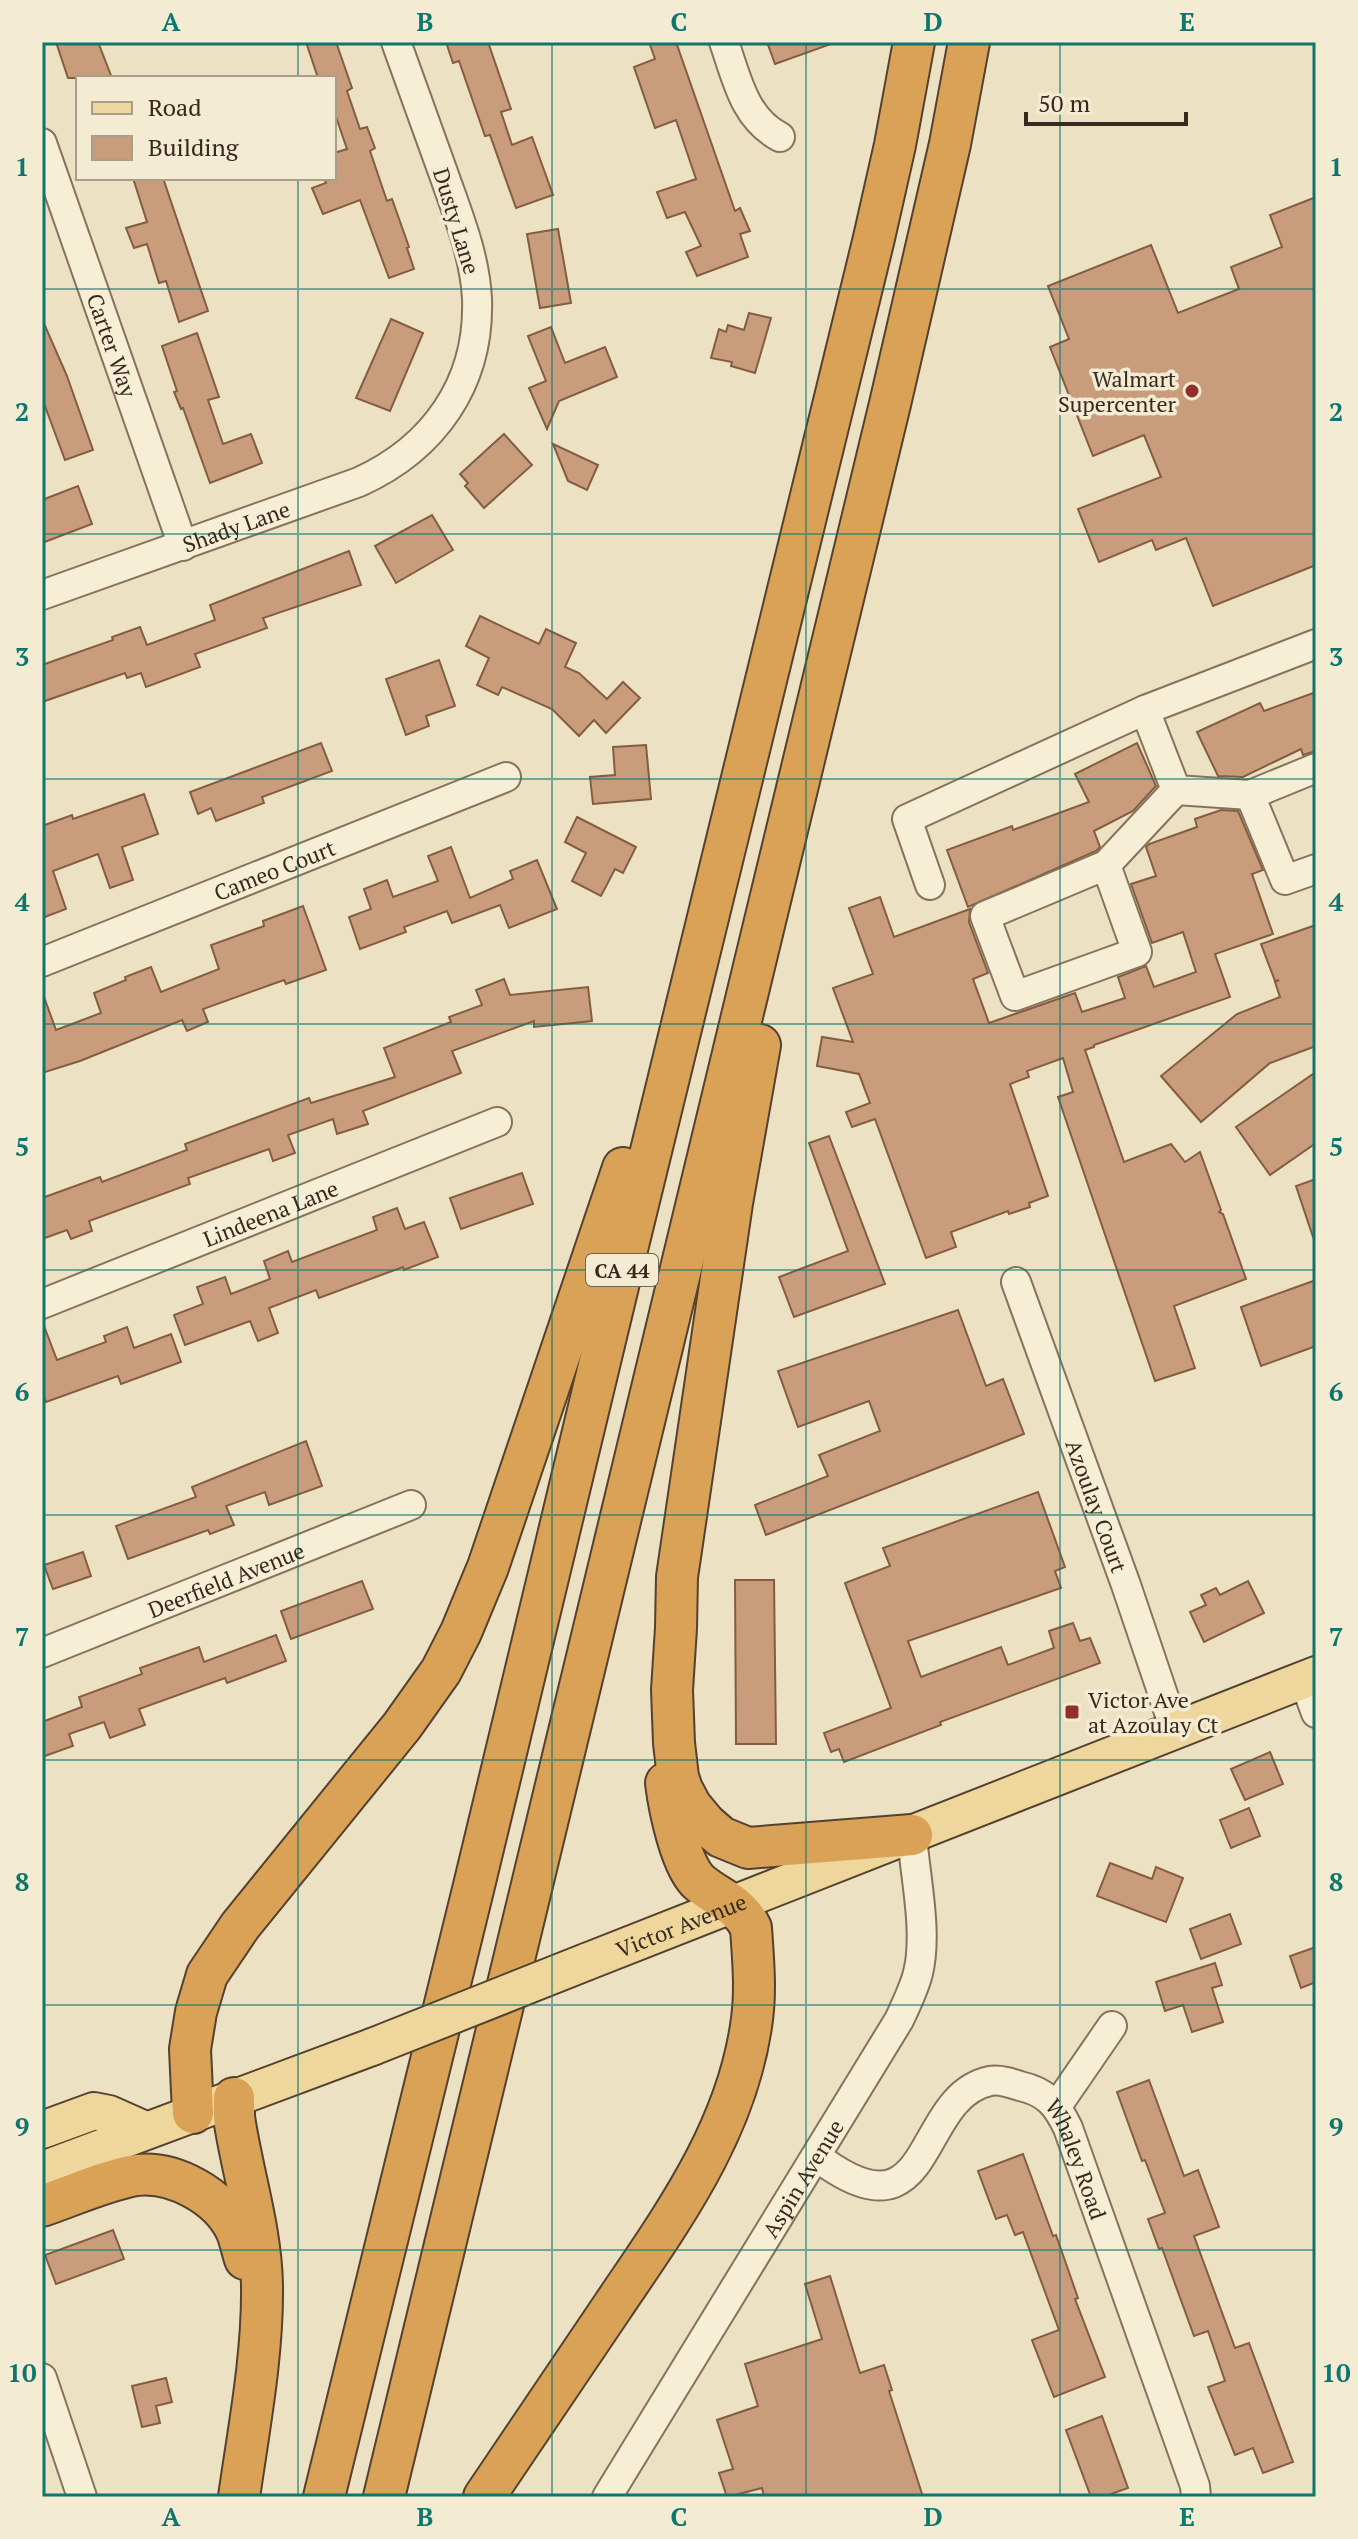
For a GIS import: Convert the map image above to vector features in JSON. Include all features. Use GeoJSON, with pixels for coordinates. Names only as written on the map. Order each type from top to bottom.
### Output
{"type":"FeatureCollection","features":[{"type":"Feature","properties":{"kind":"highway","name":"CA 44"},"geometry":{"type":"LineString","coordinates":[[324,2497],[874,238],[914,42]]}},
{"type":"Feature","properties":{"kind":"highway","name":"CA 44"},"geometry":{"type":"LineString","coordinates":[[384,2497],[890,404],[950,144],[969,42]]}},
{"type":"Feature","properties":{"kind":"highway"},"geometry":{"type":"LineString","coordinates":[[890,404],[916,359],[992,42]]}},
{"type":"Feature","properties":{"kind":"highway"},"geometry":{"type":"LineString","coordinates":[[484,2497],[671,2221],[715,2144],[735,2095],[752,2019],[751,1928],[734,1904],[700,1884],[692,1875],[673,1820],[667,1789],[662,1761],[659,1694],[664,1629],[677,1577],[732,1203],[783,916],[781,858]]}},
{"type":"Feature","properties":{"kind":"highway"},"geometry":{"type":"LineString","coordinates":[[193,2113],[190,2049],[196,2012],[207,1975],[240,1926],[402,1726],[441,1671],[461,1632],[488,1567],[642,1114],[679,1040]]}},
{"type":"Feature","properties":{"kind":"highway"},"geometry":{"type":"LineString","coordinates":[[677,1577],[672,1690],[674,1743],[682,1789],[706,1824],[721,1837],[748,1848],[912,1835]]}},
{"type":"Feature","properties":{"kind":"highway"},"geometry":{"type":"LineString","coordinates":[[234,2098],[235,2127],[255,2227],[262,2284],[258,2354],[239,2497]]}},
{"type":"Feature","properties":{"kind":"highway"},"geometry":{"type":"LineString","coordinates":[[42,2206],[137,2175],[165,2178],[204,2193],[224,2212],[235,2229],[244,2259],[258,2354]]}},
{"type":"Feature","properties":{"kind":"main road","name":"Victor Avenue"},"geometry":{"type":"LineString","coordinates":[[42,2170],[372,2047],[1310,1677]]}},
{"type":"Feature","properties":{"kind":"main road"},"geometry":{"type":"LineString","coordinates":[[42,2130],[94,2111],[109,2114],[145,2130]]}},
{"type":"Feature","properties":{"kind":"street","name":"Dusty Lane"},"geometry":{"type":"LineString","coordinates":[[396,42],[464,232],[477,299],[475,339],[467,371],[449,408],[423,442]]}},
{"type":"Feature","properties":{"kind":"street"},"geometry":{"type":"LineString","coordinates":[[724,42],[754,118],[780,137]]}},
{"type":"Feature","properties":{"kind":"street","name":"Carter Way"},"geometry":{"type":"LineString","coordinates":[[42,143],[183,546]]}},
{"type":"Feature","properties":{"kind":"street","name":"Shady Lane"},"geometry":{"type":"LineString","coordinates":[[42,595],[359,482],[393,465],[423,442]]}},
{"type":"Feature","properties":{"kind":"street"},"geometry":{"type":"LineString","coordinates":[[930,885],[907,819],[1145,710],[1316,644]]}},
{"type":"Feature","properties":{"kind":"street"},"geometry":{"type":"LineString","coordinates":[[1145,710],[1176,790]]}},
{"type":"Feature","properties":{"kind":"street"},"geometry":{"type":"LineString","coordinates":[[1176,790],[1250,795],[1316,768]]}},
{"type":"Feature","properties":{"kind":"street","name":"Cameo Court"},"geometry":{"type":"LineString","coordinates":[[42,962],[506,777]]}},
{"type":"Feature","properties":{"kind":"street"},"geometry":{"type":"LineString","coordinates":[[1106,865],[1137,952],[1015,996],[985,916],[1106,865],[1176,790]]}},
{"type":"Feature","properties":{"kind":"street"},"geometry":{"type":"LineString","coordinates":[[1250,795],[1285,880],[1316,869]]}},
{"type":"Feature","properties":{"kind":"street","name":"Lindeena Lane"},"geometry":{"type":"LineString","coordinates":[[42,1304],[497,1122]]}},
{"type":"Feature","properties":{"kind":"street","name":"Azoulay Court"},"geometry":{"type":"LineString","coordinates":[[1016,1282],[1175,1730]]}},
{"type":"Feature","properties":{"kind":"street","name":"Deerfield Avenue"},"geometry":{"type":"LineString","coordinates":[[42,1653],[411,1505]]}},
{"type":"Feature","properties":{"kind":"street"},"geometry":{"type":"LineString","coordinates":[[1310,1677],[1316,1713]]}},
{"type":"Feature","properties":{"kind":"street","name":"Aspin Avenue"},"geometry":{"type":"LineString","coordinates":[[607,2497],[899,2020],[918,1973],[921,1938],[912,1835]]}},
{"type":"Feature","properties":{"kind":"street"},"geometry":{"type":"LineString","coordinates":[[1057,2106],[1112,2026]]}},
{"type":"Feature","properties":{"kind":"street","name":"Whaley Road"},"geometry":{"type":"LineString","coordinates":[[817,2157],[839,2174],[856,2182],[876,2186],[889,2184],[917,2165],[951,2108],[980,2084],[993,2080],[1029,2088],[1057,2106],[1068,2128],[1195,2486],[1196,2497]]}},
{"type":"Feature","properties":{"kind":"street"},"geometry":{"type":"LineString","coordinates":[[42,2378],[82,2497]]}},
{"type":"Feature","properties":{"kind":"building"},"geometry":{"type":"Polygon","coordinates":[[[56,42],[98,42],[111,76],[68,78],[56,42]]]}},
{"type":"Feature","properties":{"kind":"building"},"geometry":{"type":"Polygon","coordinates":[[[306,42],[336,42],[352,88],[347,91],[360,129],[367,127],[375,148],[370,151],[387,201],[392,199],[414,269],[389,278],[360,200],[323,214],[312,188],[326,183],[325,180],[336,180],[336,152],[347,149],[336,117],[336,76],[317,76],[306,42]]]}},
{"type":"Feature","properties":{"kind":"building"},"geometry":{"type":"Polygon","coordinates":[[[446,42],[488,42],[511,109],[501,112],[512,145],[532,137],[553,195],[516,208],[490,135],[485,136],[459,61],[453,63],[446,42]]]}},
{"type":"Feature","properties":{"kind":"building"},"geometry":{"type":"Polygon","coordinates":[[[649,42],[676,42],[735,211],[740,208],[750,231],[740,234],[748,257],[697,276],[686,252],[701,246],[685,212],[667,218],[657,192],[696,179],[676,120],[655,128],[634,67],[655,59],[649,42]]]}},
{"type":"Feature","properties":{"kind":"building"},"geometry":{"type":"Polygon","coordinates":[[[767,42],[830,42],[831,44],[775,64],[767,42]]]}},
{"type":"Feature","properties":{"kind":"building"},"geometry":{"type":"Polygon","coordinates":[[[134,180],[164,180],[208,311],[179,322],[166,281],[159,283],[147,244],[134,248],[126,228],[147,222],[134,180]]]}},
{"type":"Feature","properties":{"kind":"building","name":"Walmart Supercenter"},"geometry":{"type":"Polygon","coordinates":[[[1316,197],[1316,565],[1213,606],[1186,538],[1156,550],[1152,540],[1099,562],[1078,509],[1161,477],[1144,435],[1093,456],[1050,347],[1069,339],[1048,286],[1151,245],[1178,313],[1239,289],[1231,267],[1282,247],[1270,215],[1316,197]]]}},
{"type":"Feature","properties":{"kind":"building"},"geometry":{"type":"Polygon","coordinates":[[[558,229],[571,303],[540,308],[527,234],[558,229]]]}},
{"type":"Feature","properties":{"kind":"building"},"geometry":{"type":"Polygon","coordinates":[[[749,313],[771,318],[755,373],[731,366],[732,362],[711,358],[719,329],[726,332],[728,325],[744,330],[749,313]]]}},
{"type":"Feature","properties":{"kind":"building"},"geometry":{"type":"Polygon","coordinates":[[[42,319],[67,376],[93,450],[65,460],[42,398],[42,319]]]}},
{"type":"Feature","properties":{"kind":"building"},"geometry":{"type":"Polygon","coordinates":[[[391,319],[423,333],[390,411],[356,398],[391,319]]]}},
{"type":"Feature","properties":{"kind":"building"},"geometry":{"type":"Polygon","coordinates":[[[551,327],[565,363],[605,347],[617,377],[559,401],[547,429],[529,388],[546,381],[528,336],[551,327]]]}},
{"type":"Feature","properties":{"kind":"building"},"geometry":{"type":"Polygon","coordinates":[[[197,333],[219,397],[208,400],[223,444],[251,434],[262,463],[210,483],[183,408],[174,392],[177,391],[162,346],[197,333]]]}},
{"type":"Feature","properties":{"kind":"building"},"geometry":{"type":"Polygon","coordinates":[[[504,434],[532,465],[484,508],[465,486],[468,483],[460,474],[504,434]]]}},
{"type":"Feature","properties":{"kind":"building"},"geometry":{"type":"Polygon","coordinates":[[[553,444],[598,465],[587,490],[568,481],[553,444]]]}},
{"type":"Feature","properties":{"kind":"building"},"geometry":{"type":"Polygon","coordinates":[[[78,486],[92,524],[42,543],[42,500],[78,486]]]}},
{"type":"Feature","properties":{"kind":"building"},"geometry":{"type":"Polygon","coordinates":[[[432,515],[453,550],[396,583],[375,546],[432,515]]]}},
{"type":"Feature","properties":{"kind":"building"},"geometry":{"type":"Polygon","coordinates":[[[349,551],[361,585],[263,618],[267,628],[195,654],[200,667],[146,687],[141,673],[127,678],[125,673],[42,702],[42,665],[140,627],[147,645],[215,620],[210,605],[349,551]]]}},
{"type":"Feature","properties":{"kind":"building"},"geometry":{"type":"Polygon","coordinates":[[[480,616],[539,644],[546,629],[576,643],[565,667],[579,673],[607,699],[623,682],[640,698],[606,733],[594,720],[579,736],[552,709],[502,687],[498,695],[477,685],[489,658],[466,646],[480,616]]]}},
{"type":"Feature","properties":{"kind":"building"},"geometry":{"type":"Polygon","coordinates":[[[439,660],[455,706],[426,716],[429,726],[406,735],[386,679],[439,660]]]}},
{"type":"Feature","properties":{"kind":"building"},"geometry":{"type":"Polygon","coordinates":[[[1316,692],[1316,751],[1303,755],[1301,749],[1243,777],[1218,776],[1197,732],[1260,703],[1264,711],[1316,692]]]}},
{"type":"Feature","properties":{"kind":"building"},"geometry":{"type":"Polygon","coordinates":[[[321,743],[332,771],[262,797],[264,803],[216,821],[211,808],[198,814],[190,792],[321,743]]]}},
{"type":"Feature","properties":{"kind":"building"},"geometry":{"type":"Polygon","coordinates":[[[1137,743],[1156,786],[1133,811],[1094,831],[1100,847],[1096,851],[968,907],[947,850],[1089,802],[1075,774],[1137,743]]]}},
{"type":"Feature","properties":{"kind":"building"},"geometry":{"type":"Polygon","coordinates":[[[646,745],[651,799],[593,804],[590,777],[615,775],[613,747],[646,745]]]}},
{"type":"Feature","properties":{"kind":"building"},"geometry":{"type":"Polygon","coordinates":[[[144,794],[158,834],[122,847],[133,880],[110,888],[98,854],[53,871],[66,909],[42,918],[42,826],[72,815],[73,819],[144,794]]]}},
{"type":"Feature","properties":{"kind":"building"},"geometry":{"type":"Polygon","coordinates":[[[1221,810],[1238,811],[1263,870],[1252,874],[1273,934],[1215,954],[1230,997],[1085,1050],[1124,1162],[1171,1144],[1185,1162],[1200,1152],[1221,1210],[1219,1212],[1223,1214],[1246,1279],[1174,1306],[1195,1368],[1155,1381],[1058,1097],[1073,1092],[1063,1058],[1027,1071],[1029,1077],[1010,1084],[1048,1196],[1029,1203],[1030,1207],[1009,1214],[1008,1211],[951,1232],[956,1247],[926,1258],[875,1119],[852,1127],[846,1112],[870,1103],[859,1074],[817,1066],[822,1037],[853,1042],[833,988],[873,974],[849,908],[880,897],[894,937],[970,909],[969,922],[988,973],[973,979],[989,1023],[1075,993],[1082,1012],[1125,998],[1118,977],[1146,966],[1154,987],[1196,972],[1183,932],[1152,943],[1131,884],[1156,876],[1146,847],[1149,844],[1197,827],[1195,819],[1221,810]]]}},
{"type":"Feature","properties":{"kind":"building"},"geometry":{"type":"Polygon","coordinates":[[[577,817],[636,847],[623,873],[615,869],[601,896],[572,881],[586,853],[565,842],[577,817]]]}},
{"type":"Feature","properties":{"kind":"building"},"geometry":{"type":"Polygon","coordinates":[[[451,847],[470,898],[513,879],[510,871],[537,860],[557,909],[509,928],[500,905],[452,923],[447,911],[404,927],[406,932],[360,949],[349,917],[371,909],[364,889],[387,880],[393,897],[438,881],[428,856],[451,847]]]}},
{"type":"Feature","properties":{"kind":"building"},"geometry":{"type":"Polygon","coordinates":[[[303,906],[326,970],[286,984],[284,980],[203,1009],[208,1022],[187,1031],[182,1020],[42,1073],[42,997],[56,1030],[101,1013],[94,993],[151,967],[161,992],[219,969],[211,945],[264,926],[263,921],[303,906]]]}},
{"type":"Feature","properties":{"kind":"building"},"geometry":{"type":"Polygon","coordinates":[[[1316,925],[1316,1046],[1270,1063],[1201,1122],[1161,1076],[1237,1014],[1280,997],[1275,982],[1279,980],[1275,981],[1261,944],[1316,925]]]}},
{"type":"Feature","properties":{"kind":"building"},"geometry":{"type":"Polygon","coordinates":[[[504,979],[510,995],[588,987],[592,1021],[534,1027],[534,1021],[452,1051],[461,1073],[363,1111],[368,1124],[337,1134],[333,1119],[288,1135],[295,1153],[273,1161],[269,1149],[188,1178],[190,1184],[89,1221],[92,1231],[71,1239],[67,1230],[42,1239],[42,1198],[100,1177],[102,1182],[187,1150],[185,1144],[309,1098],[311,1103],[395,1077],[384,1048],[451,1022],[449,1017],[482,1005],[476,990],[504,979]]]}},
{"type":"Feature","properties":{"kind":"building"},"geometry":{"type":"Polygon","coordinates":[[[1316,1072],[1316,1143],[1270,1175],[1236,1127],[1316,1072]]]}},
{"type":"Feature","properties":{"kind":"building"},"geometry":{"type":"Polygon","coordinates":[[[829,1136],[885,1284],[794,1317],[779,1277],[848,1251],[809,1143],[829,1136]]]}},
{"type":"Feature","properties":{"kind":"building"},"geometry":{"type":"Polygon","coordinates":[[[522,1173],[533,1204],[461,1229],[450,1198],[522,1173]]]}},
{"type":"Feature","properties":{"kind":"building"},"geometry":{"type":"Polygon","coordinates":[[[1316,1179],[1316,1236],[1313,1237],[1296,1186],[1316,1179]]]}},
{"type":"Feature","properties":{"kind":"building"},"geometry":{"type":"Polygon","coordinates":[[[397,1208],[405,1229],[424,1222],[438,1257],[319,1298],[316,1290],[269,1308],[278,1333],[258,1341],[250,1321],[185,1345],[174,1315],[203,1304],[197,1287],[225,1277],[231,1294],[270,1279],[264,1261],[288,1251],[292,1262],[377,1230],[373,1217],[397,1208]]]}},
{"type":"Feature","properties":{"kind":"building"},"geometry":{"type":"Polygon","coordinates":[[[1316,1280],[1316,1346],[1261,1366],[1241,1307],[1316,1280]]]}},
{"type":"Feature","properties":{"kind":"building"},"geometry":{"type":"Polygon","coordinates":[[[958,1310],[986,1386],[1003,1379],[1024,1434],[766,1535],[755,1505],[828,1476],[819,1455],[880,1431],[869,1401],[798,1427],[778,1371],[958,1310]]]}},
{"type":"Feature","properties":{"kind":"building"},"geometry":{"type":"Polygon","coordinates":[[[42,1326],[57,1360],[106,1342],[104,1336],[127,1327],[134,1348],[171,1334],[181,1362],[121,1384],[118,1376],[46,1402],[42,1392],[42,1326]]]}},
{"type":"Feature","properties":{"kind":"building"},"geometry":{"type":"Polygon","coordinates":[[[306,1441],[322,1486],[269,1505],[265,1492],[226,1506],[234,1525],[210,1534],[208,1530],[128,1559],[116,1526],[196,1497],[192,1487],[306,1441]]]}},
{"type":"Feature","properties":{"kind":"building"},"geometry":{"type":"Polygon","coordinates":[[[1038,1492],[1065,1567],[1055,1571],[1061,1588],[908,1641],[921,1677],[1001,1647],[1008,1665],[1054,1648],[1049,1631],[1073,1623],[1080,1641],[1090,1638],[1100,1663],[940,1722],[941,1725],[844,1762],[839,1749],[831,1752],[824,1733],[891,1708],[845,1583],[890,1566],[883,1548],[1038,1492]]]}},
{"type":"Feature","properties":{"kind":"building"},"geometry":{"type":"Polygon","coordinates":[[[83,1552],[91,1576],[53,1589],[44,1565],[83,1552]]]}},
{"type":"Feature","properties":{"kind":"building"},"geometry":{"type":"Polygon","coordinates":[[[735,1580],[774,1580],[776,1744],[736,1744],[735,1580]]]}},
{"type":"Feature","properties":{"kind":"building"},"geometry":{"type":"Polygon","coordinates":[[[362,1581],[373,1609],[291,1639],[281,1611],[362,1581]]]}},
{"type":"Feature","properties":{"kind":"building"},"geometry":{"type":"Polygon","coordinates":[[[1248,1581],[1264,1613],[1204,1642],[1190,1612],[1206,1605],[1201,1595],[1216,1588],[1220,1595],[1248,1581]]]}},
{"type":"Feature","properties":{"kind":"building"},"geometry":{"type":"Polygon","coordinates":[[[276,1635],[286,1661],[227,1683],[225,1678],[139,1709],[145,1725],[110,1738],[104,1722],[69,1734],[73,1746],[42,1757],[42,1722],[82,1707],[79,1697],[142,1674],[140,1668],[199,1647],[204,1662],[276,1635]]]}},
{"type":"Feature","properties":{"kind":"building"},"geometry":{"type":"Polygon","coordinates":[[[1270,1752],[1283,1784],[1245,1800],[1231,1769],[1270,1752]]]}},
{"type":"Feature","properties":{"kind":"building"},"geometry":{"type":"Polygon","coordinates":[[[1249,1808],[1260,1836],[1231,1848],[1220,1820],[1249,1808]]]}},
{"type":"Feature","properties":{"kind":"building"},"geometry":{"type":"Polygon","coordinates":[[[1110,1863],[1152,1879],[1156,1867],[1183,1878],[1166,1922],[1097,1896],[1110,1863]]]}},
{"type":"Feature","properties":{"kind":"building"},"geometry":{"type":"Polygon","coordinates":[[[1230,1914],[1241,1944],[1201,1959],[1190,1929],[1230,1914]]]}},
{"type":"Feature","properties":{"kind":"building"},"geometry":{"type":"Polygon","coordinates":[[[1316,1947],[1316,1982],[1301,1988],[1290,1956],[1316,1947]]]}},
{"type":"Feature","properties":{"kind":"building"},"geometry":{"type":"Polygon","coordinates":[[[1215,1963],[1222,1985],[1212,1988],[1223,2022],[1192,2032],[1183,2005],[1165,2011],[1156,1982],[1215,1963]]]}},
{"type":"Feature","properties":{"kind":"building"},"geometry":{"type":"Polygon","coordinates":[[[1149,2080],[1184,2176],[1198,2170],[1219,2227],[1194,2236],[1235,2348],[1249,2343],[1293,2462],[1263,2473],[1253,2448],[1235,2455],[1208,2387],[1225,2381],[1208,2331],[1194,2336],[1162,2248],[1159,2249],[1148,2219],[1165,2213],[1117,2092],[1149,2080]]]}},
{"type":"Feature","properties":{"kind":"building"},"geometry":{"type":"Polygon","coordinates":[[[1023,2154],[1053,2236],[1056,2235],[1078,2298],[1075,2299],[1105,2377],[1054,2397],[1032,2340],[1059,2330],[1023,2232],[1015,2235],[1007,2215],[996,2219],[978,2171],[1023,2154]]]}},
{"type":"Feature","properties":{"kind":"building"},"geometry":{"type":"Polygon","coordinates":[[[113,2230],[124,2259],[56,2284],[45,2255],[113,2230]]]}},
{"type":"Feature","properties":{"kind":"building"},"geometry":{"type":"Polygon","coordinates":[[[830,2276],[860,2373],[884,2365],[892,2390],[889,2391],[923,2497],[764,2497],[762,2488],[727,2497],[719,2473],[733,2469],[717,2420],[758,2406],[745,2364],[822,2339],[805,2284],[830,2276]]]}},
{"type":"Feature","properties":{"kind":"building"},"geometry":{"type":"Polygon","coordinates":[[[166,2378],[172,2402],[156,2406],[160,2423],[142,2427],[132,2386],[166,2378]]]}},
{"type":"Feature","properties":{"kind":"building"},"geometry":{"type":"Polygon","coordinates":[[[1102,2416],[1128,2488],[1103,2497],[1091,2497],[1066,2430],[1102,2416]]]}},
{"type":"Feature","properties":{"kind":"place","name":"Walmart Supercenter"},"geometry":{"type":"Point","coordinates":[1192,391]}},
{"type":"Feature","properties":{"kind":"place","name":"Victor Ave at Azoulay Ct"},"geometry":{"type":"Point","coordinates":[1072,1712]}}]}
